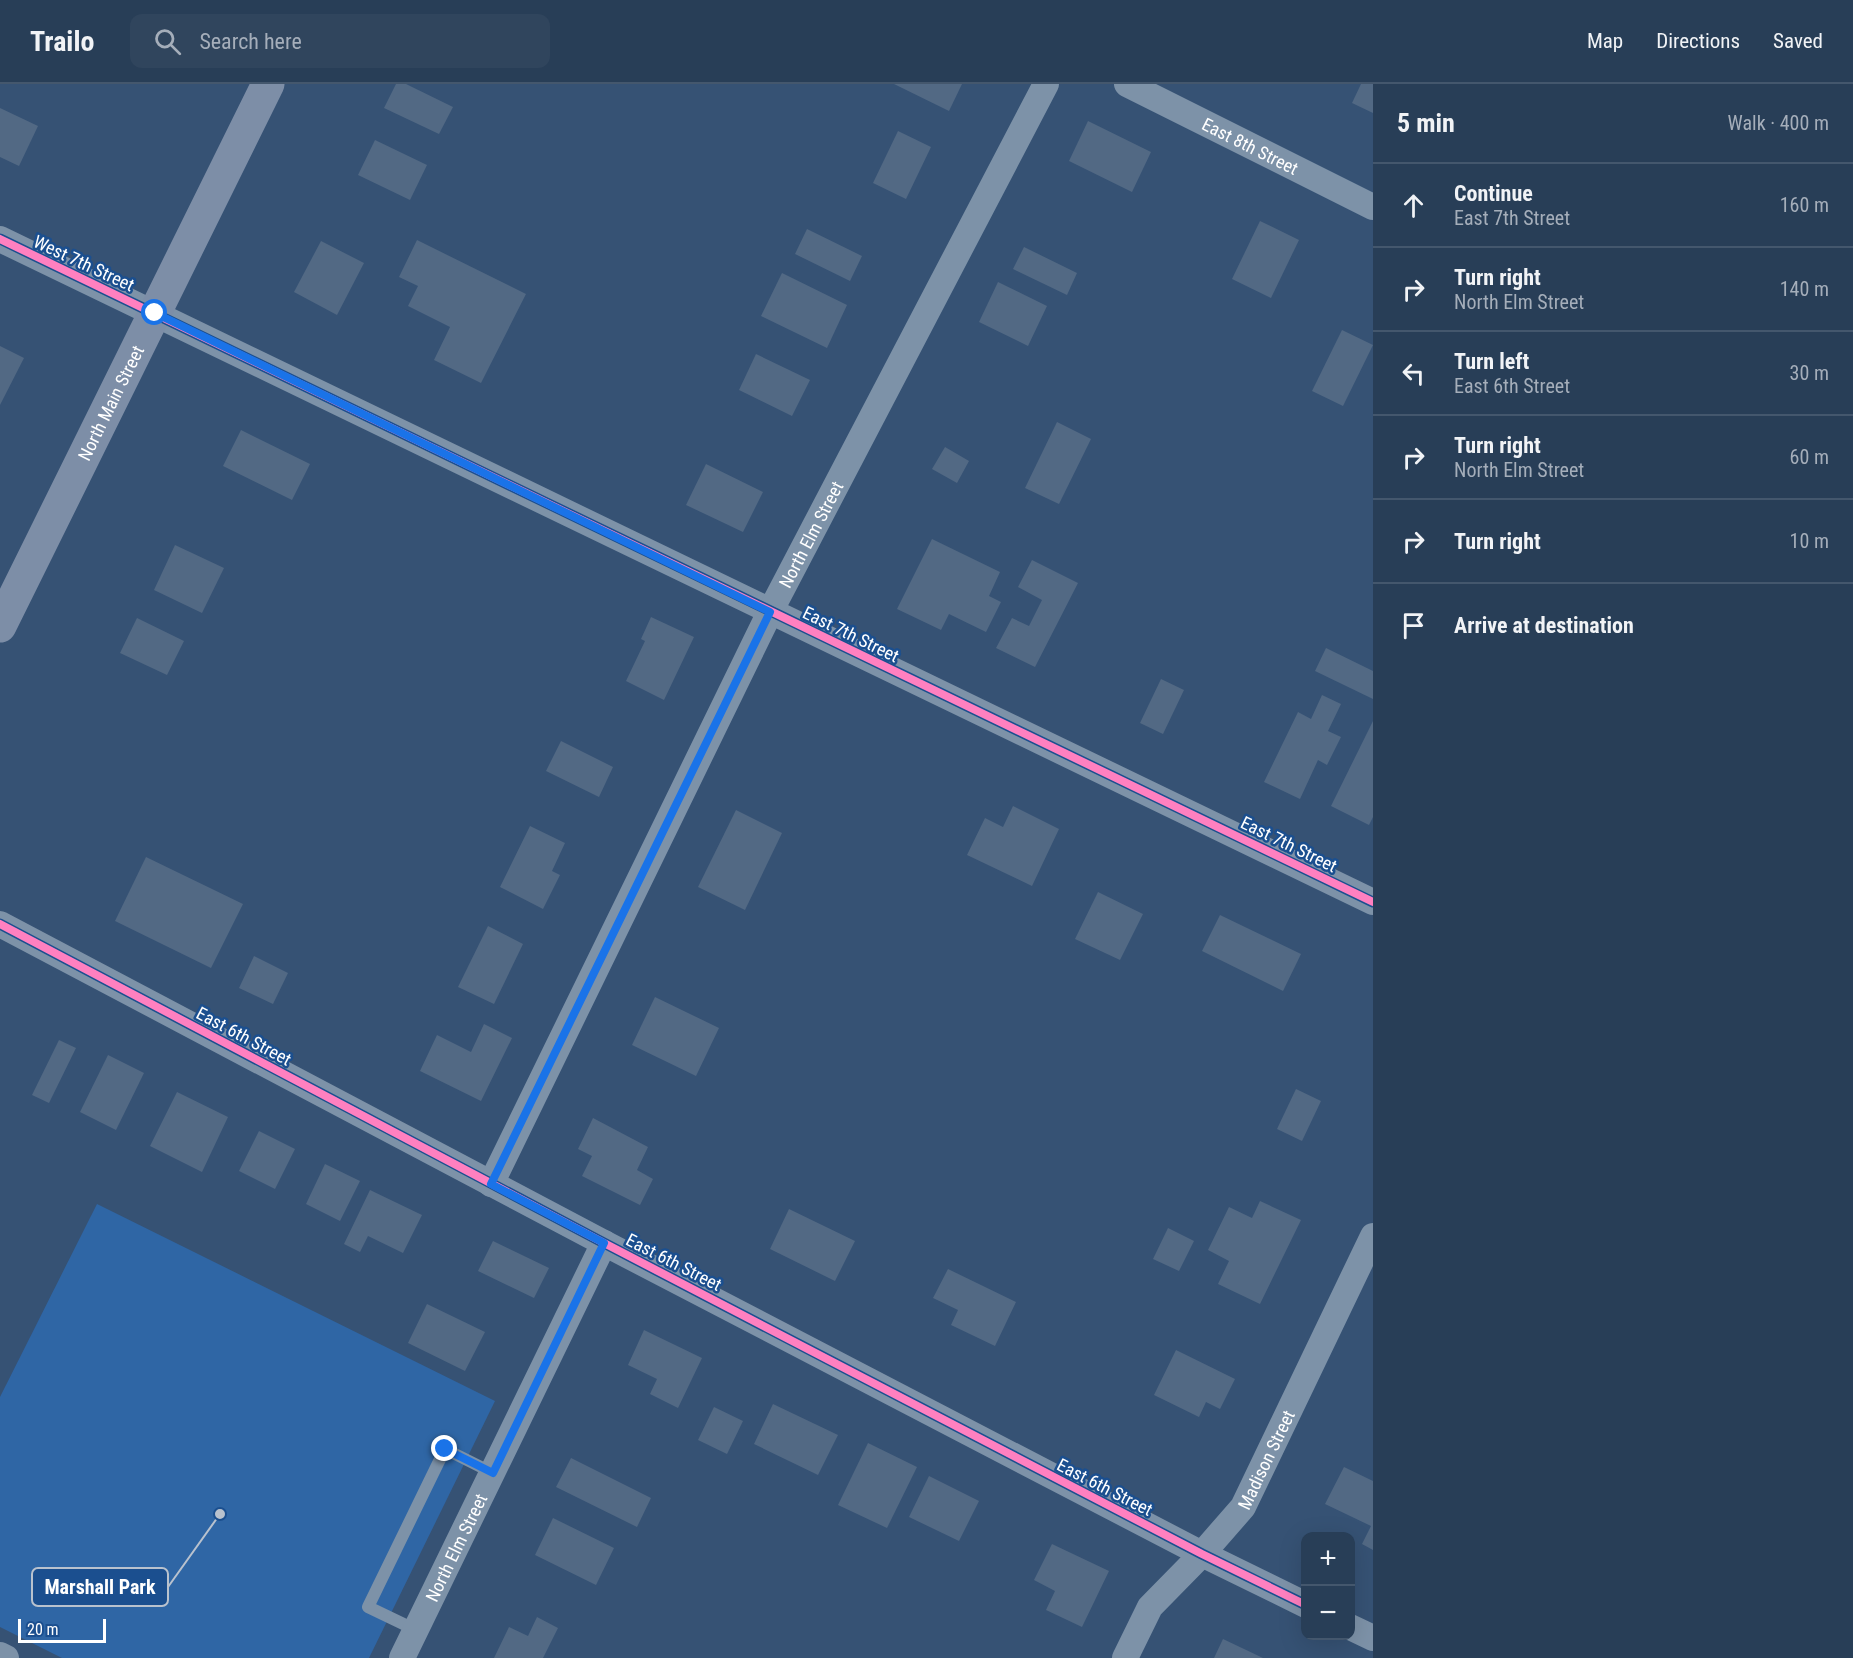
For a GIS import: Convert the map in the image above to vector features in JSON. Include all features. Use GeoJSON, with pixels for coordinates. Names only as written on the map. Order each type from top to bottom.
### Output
{"type":"FeatureCollection","features":[{"type":"Feature","properties":{"kind":"main road","name":"North Main Street"},"geometry":{"type":"LineString","coordinates":[[0,626],[268,84]]}},
{"type":"Feature","properties":{"kind":"street","name":"North Elm Street"},"geometry":{"type":"LineString","coordinates":[[491,1184],[770,612],[1046,84]]}},
{"type":"Feature","properties":{"kind":"street","name":"East 8th Street"},"geometry":{"type":"LineString","coordinates":[[1127,84],[1373,207]]}},
{"type":"Feature","properties":{"kind":"street","name":"West 7th Street"},"geometry":{"type":"LineString","coordinates":[[0,239],[155,313]]}},
{"type":"Feature","properties":{"kind":"street","name":"East 7th Street"},"geometry":{"type":"LineString","coordinates":[[155,313],[1373,902]]}},
{"type":"Feature","properties":{"kind":"street","name":"East 6th Street"},"geometry":{"type":"LineString","coordinates":[[0,924],[604,1243],[1202,1554],[1301,1603]]}},
{"type":"Feature","properties":{"kind":"street","name":"Madison Street"},"geometry":{"type":"LineString","coordinates":[[1125,1658],[1150,1606],[1202,1554],[1243,1507],[1373,1236]]}},
{"type":"Feature","properties":{"kind":"street","name":"North Elm Street"},"geometry":{"type":"LineString","coordinates":[[402,1658],[604,1243]]}},
{"type":"Feature","properties":{"kind":"street"},"geometry":{"type":"LineString","coordinates":[[1355,1629],[1373,1638]]}},
{"type":"Feature","properties":{"kind":"street"},"geometry":{"type":"LineString","coordinates":[[0,1655],[6,1658]]}},
{"type":"Feature","properties":{"kind":"lane"},"geometry":{"type":"LineString","coordinates":[[416,1630],[368,1607],[445,1449],[493,1473]]}},
{"type":"Feature","properties":{"kind":"shaded area"},"geometry":{"type":"Polygon","coordinates":[[[97,1204],[495,1401],[369,1658],[62,1658],[0,1627],[0,1397],[97,1204]]]}},
{"type":"Feature","properties":{"kind":"building"},"geometry":{"type":"Polygon","coordinates":[[[396,84],[406,84],[453,107],[439,134],[384,108],[396,84]]]}},
{"type":"Feature","properties":{"kind":"building"},"geometry":{"type":"Polygon","coordinates":[[[894,84],[962,84],[949,111],[894,84]]]}},
{"type":"Feature","properties":{"kind":"building"},"geometry":{"type":"Polygon","coordinates":[[[1361,84],[1373,84],[1373,113],[1352,103],[1361,84]]]}},
{"type":"Feature","properties":{"kind":"building"},"geometry":{"type":"Polygon","coordinates":[[[0,108],[38,126],[19,166],[0,157],[0,108]]]}},
{"type":"Feature","properties":{"kind":"building"},"geometry":{"type":"Polygon","coordinates":[[[1088,121],[1151,152],[1132,192],[1069,161],[1088,121]]]}},
{"type":"Feature","properties":{"kind":"building"},"geometry":{"type":"Polygon","coordinates":[[[898,131],[931,147],[906,199],[873,183],[898,131]]]}},
{"type":"Feature","properties":{"kind":"building"},"geometry":{"type":"Polygon","coordinates":[[[375,140],[427,165],[410,200],[358,175],[375,140]]]}},
{"type":"Feature","properties":{"kind":"building"},"geometry":{"type":"Polygon","coordinates":[[[1260,221],[1299,240],[1271,298],[1232,279],[1260,221]]]}},
{"type":"Feature","properties":{"kind":"building"},"geometry":{"type":"Polygon","coordinates":[[[807,229],[862,256],[850,281],[795,254],[807,229]]]}},
{"type":"Feature","properties":{"kind":"building"},"geometry":{"type":"Polygon","coordinates":[[[417,240],[526,294],[481,383],[434,360],[450,327],[408,306],[418,286],[399,277],[417,240]]]}},
{"type":"Feature","properties":{"kind":"building"},"geometry":{"type":"Polygon","coordinates":[[[321,241],[364,263],[337,315],[294,292],[321,241]]]}},
{"type":"Feature","properties":{"kind":"building"},"geometry":{"type":"Polygon","coordinates":[[[1024,247],[1077,273],[1067,295],[1013,269],[1024,247]]]}},
{"type":"Feature","properties":{"kind":"building"},"geometry":{"type":"Polygon","coordinates":[[[782,273],[847,305],[827,348],[761,316],[782,273]]]}},
{"type":"Feature","properties":{"kind":"building"},"geometry":{"type":"Polygon","coordinates":[[[998,282],[1047,306],[1028,346],[979,322],[998,282]]]}},
{"type":"Feature","properties":{"kind":"building"},"geometry":{"type":"Polygon","coordinates":[[[1342,330],[1373,345],[1343,406],[1312,391],[1342,330]]]}},
{"type":"Feature","properties":{"kind":"building"},"geometry":{"type":"Polygon","coordinates":[[[0,346],[24,358],[0,405],[0,346]]]}},
{"type":"Feature","properties":{"kind":"building"},"geometry":{"type":"Polygon","coordinates":[[[756,354],[810,380],[792,416],[739,390],[756,354]]]}},
{"type":"Feature","properties":{"kind":"building"},"geometry":{"type":"Polygon","coordinates":[[[1057,422],[1091,439],[1059,504],[1025,488],[1057,422]]]}},
{"type":"Feature","properties":{"kind":"building"},"geometry":{"type":"Polygon","coordinates":[[[241,430],[310,464],[292,500],[223,466],[241,430]]]}},
{"type":"Feature","properties":{"kind":"building"},"geometry":{"type":"Polygon","coordinates":[[[945,447],[969,461],[957,483],[932,469],[945,447]]]}},
{"type":"Feature","properties":{"kind":"building"},"geometry":{"type":"Polygon","coordinates":[[[706,464],[763,492],[743,532],[686,505],[706,464]]]}},
{"type":"Feature","properties":{"kind":"building"},"geometry":{"type":"Polygon","coordinates":[[[932,539],[1000,572],[989,596],[1001,602],[986,632],[949,614],[941,630],[897,609],[932,539]]]}},
{"type":"Feature","properties":{"kind":"building"},"geometry":{"type":"Polygon","coordinates":[[[175,545],[224,568],[202,613],[154,590],[175,545]]]}},
{"type":"Feature","properties":{"kind":"building"},"geometry":{"type":"Polygon","coordinates":[[[1032,560],[1078,583],[1035,667],[996,648],[1012,618],[1029,626],[1042,600],[1018,587],[1032,560]]]}},
{"type":"Feature","properties":{"kind":"building"},"geometry":{"type":"Polygon","coordinates":[[[651,617],[694,637],[664,700],[626,681],[645,641],[641,639],[651,617]]]}},
{"type":"Feature","properties":{"kind":"building"},"geometry":{"type":"Polygon","coordinates":[[[137,618],[184,641],[167,675],[120,653],[137,618]]]}},
{"type":"Feature","properties":{"kind":"building"},"geometry":{"type":"Polygon","coordinates":[[[1326,648],[1373,671],[1373,699],[1315,671],[1326,648]]]}},
{"type":"Feature","properties":{"kind":"building"},"geometry":{"type":"Polygon","coordinates":[[[1161,679],[1184,690],[1163,734],[1140,723],[1161,679]]]}},
{"type":"Feature","properties":{"kind":"building"},"geometry":{"type":"Polygon","coordinates":[[[1322,695],[1341,704],[1328,731],[1341,737],[1327,765],[1318,760],[1300,799],[1264,782],[1298,712],[1311,719],[1322,695]]]}},
{"type":"Feature","properties":{"kind":"building"},"geometry":{"type":"Polygon","coordinates":[[[1373,721],[1373,817],[1369,825],[1331,806],[1373,721]]]}},
{"type":"Feature","properties":{"kind":"building"},"geometry":{"type":"Polygon","coordinates":[[[561,741],[613,767],[599,797],[546,771],[561,741]]]}},
{"type":"Feature","properties":{"kind":"building"},"geometry":{"type":"Polygon","coordinates":[[[1013,806],[1059,829],[1032,886],[967,855],[985,818],[1003,827],[1013,806]]]}},
{"type":"Feature","properties":{"kind":"building"},"geometry":{"type":"Polygon","coordinates":[[[736,810],[782,833],[745,910],[698,887],[736,810]]]}},
{"type":"Feature","properties":{"kind":"building"},"geometry":{"type":"Polygon","coordinates":[[[530,826],[565,843],[552,871],[560,875],[543,909],[500,887],[530,826]]]}},
{"type":"Feature","properties":{"kind":"building"},"geometry":{"type":"Polygon","coordinates":[[[146,857],[243,904],[211,968],[115,921],[146,857]]]}},
{"type":"Feature","properties":{"kind":"building"},"geometry":{"type":"Polygon","coordinates":[[[1098,892],[1143,914],[1120,960],[1075,939],[1098,892]]]}},
{"type":"Feature","properties":{"kind":"building"},"geometry":{"type":"Polygon","coordinates":[[[1220,915],[1301,954],[1283,991],[1202,951],[1220,915]]]}},
{"type":"Feature","properties":{"kind":"building"},"geometry":{"type":"Polygon","coordinates":[[[488,926],[523,944],[494,1004],[458,987],[488,926]]]}},
{"type":"Feature","properties":{"kind":"building"},"geometry":{"type":"Polygon","coordinates":[[[254,956],[288,973],[273,1004],[239,988],[254,956]]]}},
{"type":"Feature","properties":{"kind":"building"},"geometry":{"type":"Polygon","coordinates":[[[655,997],[719,1028],[696,1076],[632,1045],[655,997]]]}},
{"type":"Feature","properties":{"kind":"building"},"geometry":{"type":"Polygon","coordinates":[[[484,1024],[512,1038],[481,1101],[420,1071],[437,1035],[471,1052],[484,1024]]]}},
{"type":"Feature","properties":{"kind":"building"},"geometry":{"type":"Polygon","coordinates":[[[59,1040],[76,1048],[49,1103],[32,1095],[59,1040]]]}},
{"type":"Feature","properties":{"kind":"building"},"geometry":{"type":"Polygon","coordinates":[[[108,1055],[144,1073],[116,1130],[80,1112],[108,1055]]]}},
{"type":"Feature","properties":{"kind":"building"},"geometry":{"type":"Polygon","coordinates":[[[1296,1089],[1321,1101],[1302,1141],[1277,1129],[1296,1089]]]}},
{"type":"Feature","properties":{"kind":"building"},"geometry":{"type":"Polygon","coordinates":[[[177,1092],[228,1117],[202,1172],[150,1146],[177,1092]]]}},
{"type":"Feature","properties":{"kind":"building"},"geometry":{"type":"Polygon","coordinates":[[[593,1118],[648,1147],[637,1170],[653,1179],[640,1205],[582,1176],[592,1156],[578,1149],[593,1118]]]}},
{"type":"Feature","properties":{"kind":"building"},"geometry":{"type":"Polygon","coordinates":[[[259,1131],[295,1149],[275,1189],[239,1171],[259,1131]]]}},
{"type":"Feature","properties":{"kind":"building"},"geometry":{"type":"Polygon","coordinates":[[[325,1164],[360,1181],[340,1221],[306,1204],[325,1164]]]}},
{"type":"Feature","properties":{"kind":"building"},"geometry":{"type":"Polygon","coordinates":[[[370,1190],[422,1215],[403,1253],[368,1236],[360,1252],[344,1244],[370,1190]]]}},
{"type":"Feature","properties":{"kind":"building"},"geometry":{"type":"Polygon","coordinates":[[[1260,1201],[1301,1220],[1260,1304],[1218,1284],[1229,1261],[1208,1250],[1229,1207],[1252,1218],[1260,1201]]]}},
{"type":"Feature","properties":{"kind":"building"},"geometry":{"type":"Polygon","coordinates":[[[789,1209],[855,1241],[835,1281],[770,1249],[789,1209]]]}},
{"type":"Feature","properties":{"kind":"building"},"geometry":{"type":"Polygon","coordinates":[[[1168,1228],[1194,1241],[1179,1271],[1153,1259],[1168,1228]]]}},
{"type":"Feature","properties":{"kind":"building"},"geometry":{"type":"Polygon","coordinates":[[[493,1241],[549,1268],[534,1298],[478,1271],[493,1241]]]}},
{"type":"Feature","properties":{"kind":"building"},"geometry":{"type":"Polygon","coordinates":[[[948,1269],[1016,1302],[995,1346],[951,1325],[958,1310],[933,1298],[948,1269]]]}},
{"type":"Feature","properties":{"kind":"building"},"geometry":{"type":"Polygon","coordinates":[[[427,1304],[485,1332],[465,1371],[408,1343],[427,1304]]]}},
{"type":"Feature","properties":{"kind":"building"},"geometry":{"type":"Polygon","coordinates":[[[644,1330],[702,1358],[678,1408],[650,1394],[657,1379],[628,1365],[644,1330]]]}},
{"type":"Feature","properties":{"kind":"building"},"geometry":{"type":"Polygon","coordinates":[[[1176,1350],[1235,1379],[1220,1409],[1206,1402],[1199,1417],[1154,1395],[1176,1350]]]}},
{"type":"Feature","properties":{"kind":"building"},"geometry":{"type":"Polygon","coordinates":[[[773,1404],[838,1435],[818,1475],[754,1444],[773,1404]]]}},
{"type":"Feature","properties":{"kind":"building"},"geometry":{"type":"Polygon","coordinates":[[[714,1407],[743,1421],[727,1454],[698,1440],[714,1407]]]}},
{"type":"Feature","properties":{"kind":"building"},"geometry":{"type":"Polygon","coordinates":[[[868,1443],[917,1467],[887,1528],[838,1505],[868,1443]]]}},
{"type":"Feature","properties":{"kind":"building"},"geometry":{"type":"Polygon","coordinates":[[[571,1458],[651,1498],[637,1527],[556,1487],[571,1458]]]}},
{"type":"Feature","properties":{"kind":"building"},"geometry":{"type":"Polygon","coordinates":[[[1344,1467],[1373,1481],[1373,1550],[1362,1544],[1371,1526],[1325,1504],[1344,1467]]]}},
{"type":"Feature","properties":{"kind":"building"},"geometry":{"type":"Polygon","coordinates":[[[929,1476],[979,1501],[959,1541],[909,1517],[929,1476]]]}},
{"type":"Feature","properties":{"kind":"building"},"geometry":{"type":"Polygon","coordinates":[[[553,1518],[614,1548],[596,1585],[535,1555],[553,1518]]]}},
{"type":"Feature","properties":{"kind":"building"},"geometry":{"type":"Polygon","coordinates":[[[1052,1544],[1109,1571],[1082,1627],[1046,1610],[1055,1591],[1034,1580],[1052,1544]]]}},
{"type":"Feature","properties":{"kind":"building"},"geometry":{"type":"Polygon","coordinates":[[[537,1617],[558,1628],[543,1658],[494,1658],[509,1627],[528,1636],[537,1617]]]}},
{"type":"Feature","properties":{"kind":"building"},"geometry":{"type":"Polygon","coordinates":[[[1223,1639],[1263,1658],[1214,1658],[1223,1639]]]}},
{"type":"Feature","properties":{"kind":"cycle path"},"geometry":{"type":"LineString","coordinates":[[0,239],[1373,902]]}},
{"type":"Feature","properties":{"kind":"cycle path"},"geometry":{"type":"LineString","coordinates":[[0,924],[604,1243],[1202,1554],[1301,1603]]}},
{"type":"Feature","properties":{"kind":"place","name":"Marshall Park"},"geometry":{"type":"Point","coordinates":[220,1514]}},
{"type":"Feature","properties":{"kind":"route"},"geometry":{"type":"LineString","coordinates":[[155,313],[770,612],[491,1184],[604,1243],[493,1473],[445,1449]]}}]}
